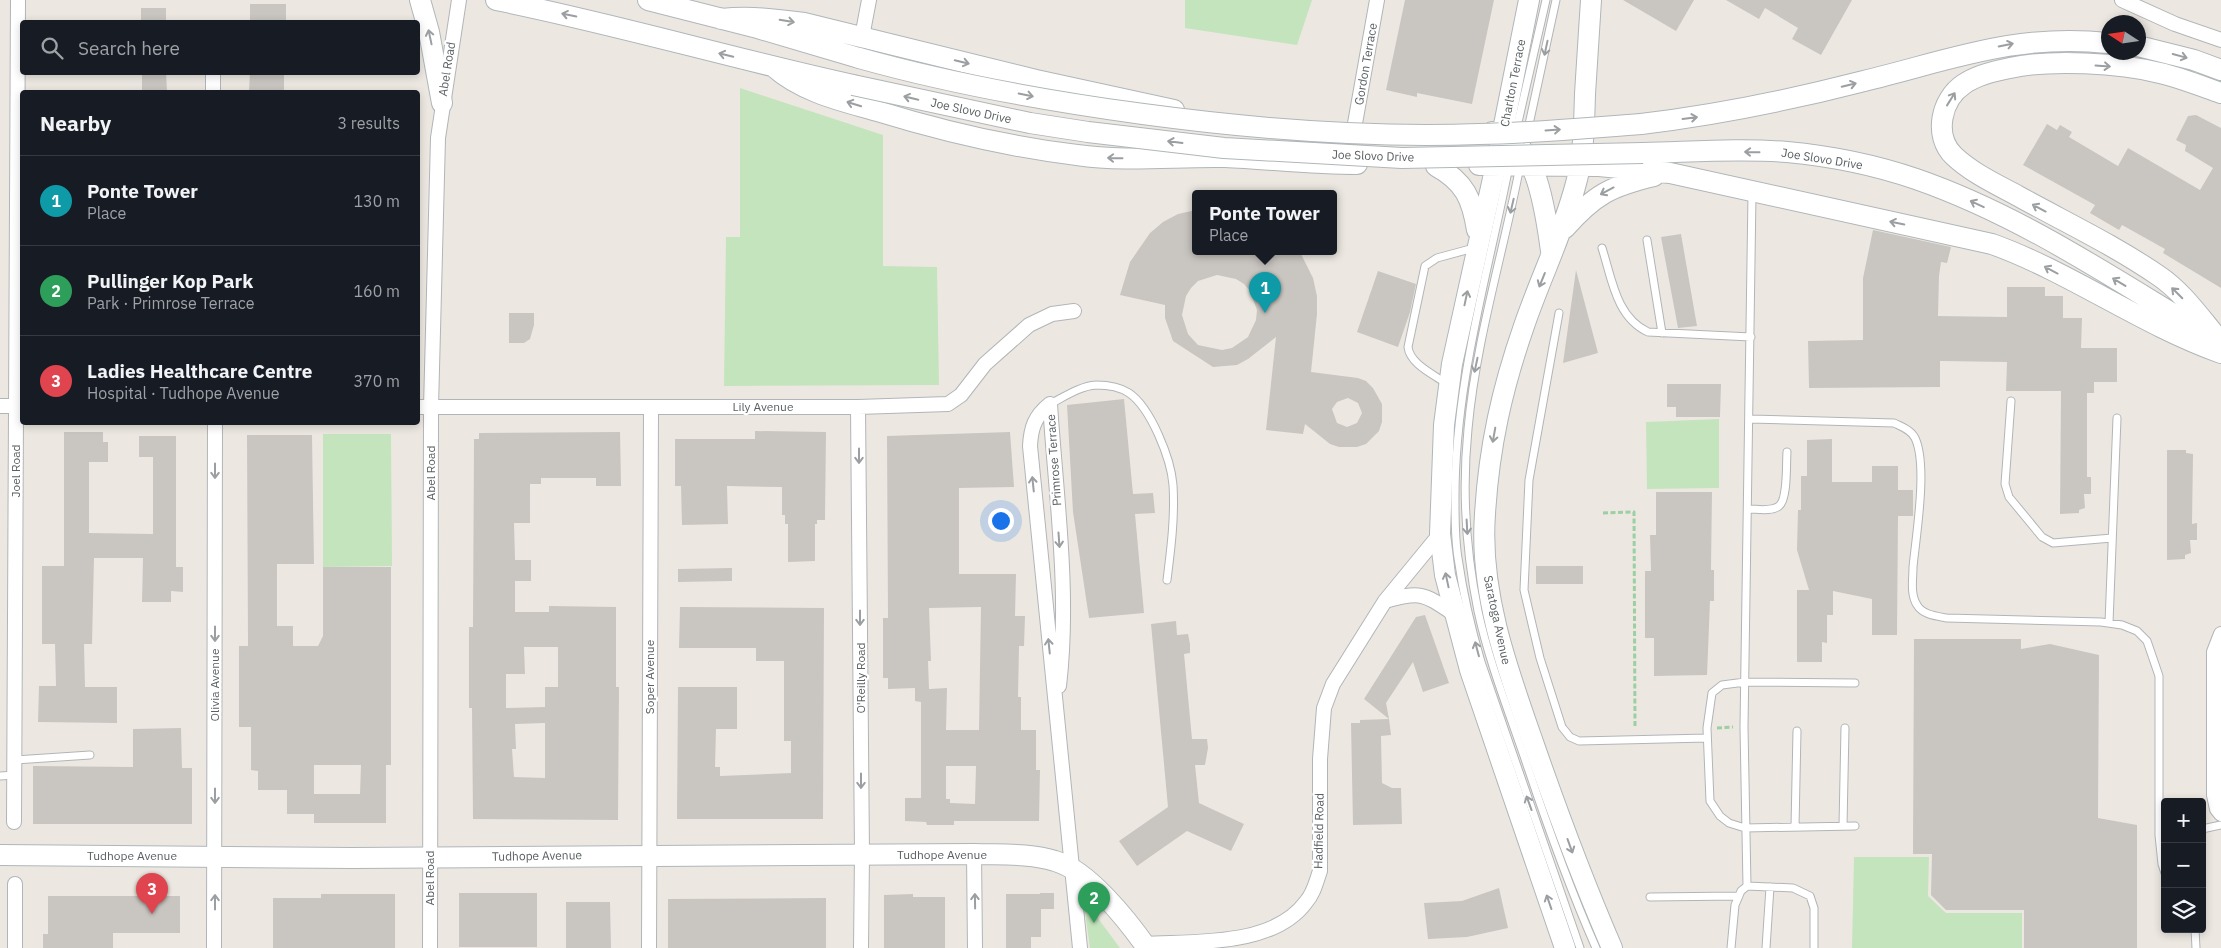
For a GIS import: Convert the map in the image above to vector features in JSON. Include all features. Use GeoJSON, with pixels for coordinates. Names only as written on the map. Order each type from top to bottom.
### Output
{"type":"FeatureCollection","features":[{"type":"Feature","properties":{"kind":"main road"},"geometry":{"type":"LineString","coordinates":[[420,0],[429,32],[442,103]]}},
{"type":"Feature","properties":{"kind":"main road","name":"Joe Slovo Drive"},"geometry":{"type":"LineString","coordinates":[[496,0],[573,16],[853,85],[1030,123],[1088,132],[1224,148],[1402,158],[1785,152],[1832,159],[1916,178],[2022,225],[2221,342]]}},
{"type":"Feature","properties":{"kind":"main road","name":"Joe Slovo Drive"},"geometry":{"type":"LineString","coordinates":[[648,0],[938,78],[1043,99],[1232,126],[1315,132],[1478,134],[1641,124],[1706,116],[1795,98],[1967,53],[2016,44],[2061,40],[2101,42]]}},
{"type":"Feature","properties":{"kind":"main road","name":"Charlton Terrace"},"geometry":{"type":"LineString","coordinates":[[1514,156],[1529,0]]}},
{"type":"Feature","properties":{"kind":"main road"},"geometry":{"type":"LineString","coordinates":[[1580,168],[1591,0]]}},
{"type":"Feature","properties":{"kind":"main road"},"geometry":{"type":"LineString","coordinates":[[721,19],[746,17],[773,18],[862,37],[1045,82],[1195,114],[1238,121],[1354,128],[1580,168],[1619,168],[1670,173],[1992,244],[2023,255],[2184,340],[2221,352]]}},
{"type":"Feature","properties":{"kind":"main road"},"geometry":{"type":"LineString","coordinates":[[2146,48],[2194,60],[2221,70]]}},
{"type":"Feature","properties":{"kind":"main road"},"geometry":{"type":"LineString","coordinates":[[2221,93],[2160,73],[2139,69],[2062,64],[2017,66],[1987,73],[1965,83],[1947,103],[1941,129],[1952,155],[1973,171],[2105,242],[2161,277],[2179,294],[2221,342]]}},
{"type":"Feature","properties":{"kind":"main road"},"geometry":{"type":"LineString","coordinates":[[774,67],[785,77],[813,90],[925,126],[1018,146],[1077,155],[1112,158],[1225,158],[1310,164],[1436,166],[1514,156]]}},
{"type":"Feature","properties":{"kind":"main road"},"geometry":{"type":"LineString","coordinates":[[1514,156],[1478,242],[1449,386],[1444,425],[1440,534],[1454,614],[1470,670],[1565,948]]}},
{"type":"Feature","properties":{"kind":"main road"},"geometry":{"type":"LineString","coordinates":[[1514,156],[1543,200],[1552,254]]}},
{"type":"Feature","properties":{"kind":"main road"},"geometry":{"type":"LineString","coordinates":[[1436,166],[1451,174],[1467,194],[1474,212],[1478,242]]}},
{"type":"Feature","properties":{"kind":"main road","name":"Saratoga Avenue"},"geometry":{"type":"LineString","coordinates":[[1580,168],[1552,254],[1524,325],[1500,402],[1490,458],[1484,516],[1488,585],[1499,638],[1523,714],[1579,870],[1612,948]]}},
{"type":"Feature","properties":{"kind":"main road"},"geometry":{"type":"LineString","coordinates":[[1559,234],[1597,196],[1629,182],[1670,173]]}},
{"type":"Feature","properties":{"kind":"main road","name":"Tudhope Avenue"},"geometry":{"type":"LineString","coordinates":[[0,855],[430,857],[974,854],[1035,856],[1057,861],[1072,870]]}},
{"type":"Feature","properties":{"kind":"main road","name":"Hadfield Road"},"geometry":{"type":"LineString","coordinates":[[1072,870],[1085,878],[1122,915],[1146,946]]}},
{"type":"Feature","properties":{"kind":"street","name":"Joel Road"},"geometry":{"type":"LineString","coordinates":[[14,822],[19,406],[18,0]]}},
{"type":"Feature","properties":{"kind":"street","name":"Abel Road"},"geometry":{"type":"LineString","coordinates":[[430,948],[424,407],[438,138],[459,0]]}},
{"type":"Feature","properties":{"kind":"street"},"geometry":{"type":"LineString","coordinates":[[862,37],[869,0]]}},
{"type":"Feature","properties":{"kind":"street","name":"Gordon Terrace"},"geometry":{"type":"LineString","coordinates":[[1354,128],[1377,0]]}},
{"type":"Feature","properties":{"kind":"street"},"geometry":{"type":"LineString","coordinates":[[2122,0],[2168,21],[2221,40]]}},
{"type":"Feature","properties":{"kind":"street"},"geometry":{"type":"LineString","coordinates":[[213,75],[213,90]]}},
{"type":"Feature","properties":{"kind":"street","name":"Lily Avenue"},"geometry":{"type":"LineString","coordinates":[[424,407],[858,407],[952,402],[961,395],[986,364],[1021,331],[1052,314],[1074,311]]}},
{"type":"Feature","properties":{"kind":"street","name":"Primrose Terrace"},"geometry":{"type":"LineString","coordinates":[[1050,404],[1062,587],[1062,648],[1056,712]]}},
{"type":"Feature","properties":{"kind":"street","name":"Primrose Terrace"},"geometry":{"type":"LineString","coordinates":[[1050,404],[1038,414],[1033,424],[1030,446],[1080,948]]}},
{"type":"Feature","properties":{"kind":"street"},"geometry":{"type":"LineString","coordinates":[[0,406],[19,406]]}},
{"type":"Feature","properties":{"kind":"street","name":"Soper Avenue"},"geometry":{"type":"LineString","coordinates":[[649,948],[651,407]]}},
{"type":"Feature","properties":{"kind":"street","name":"O'Reilly Road"},"geometry":{"type":"LineString","coordinates":[[858,407],[862,854],[860,948]]}},
{"type":"Feature","properties":{"kind":"street","name":"Olivia Avenue"},"geometry":{"type":"LineString","coordinates":[[214,948],[215,425]]}},
{"type":"Feature","properties":{"kind":"street","name":"Hadfield Road"},"geometry":{"type":"LineString","coordinates":[[1146,946],[1242,937],[1258,933],[1292,918],[1307,902],[1315,888],[1320,871],[1320,759],[1324,708],[1333,684],[1385,601],[1440,534]]}},
{"type":"Feature","properties":{"kind":"street"},"geometry":{"type":"LineString","coordinates":[[1385,601],[1416,594],[1432,599],[1454,614]]}},
{"type":"Feature","properties":{"kind":"street"},"geometry":{"type":"LineString","coordinates":[[2221,634],[2214,652],[2214,796],[2221,814]]}},
{"type":"Feature","properties":{"kind":"street"},"geometry":{"type":"LineString","coordinates":[[974,854],[975,948]]}},
{"type":"Feature","properties":{"kind":"street"},"geometry":{"type":"LineString","coordinates":[[15,884],[15,948]]}},
{"type":"Feature","properties":{"kind":"lane"},"geometry":{"type":"LineString","coordinates":[[1546,0],[1514,156],[1463,385],[1457,432],[1455,479],[1458,557],[1469,619],[1481,662],[1580,948]]}},
{"type":"Feature","properties":{"kind":"lane"},"geometry":{"type":"LineString","coordinates":[[1556,0],[1514,156],[1472,391],[1465,488],[1470,566],[1479,612],[1496,674],[1566,876],[1596,948]]}},
{"type":"Feature","properties":{"kind":"lane"},"geometry":{"type":"LineString","coordinates":[[1747,886],[1744,727],[1752,191]]}},
{"type":"Feature","properties":{"kind":"lane"},"geometry":{"type":"LineString","coordinates":[[1648,240],[1662,333]]}},
{"type":"Feature","properties":{"kind":"lane"},"geometry":{"type":"LineString","coordinates":[[1449,386],[1413,360],[1408,347],[1424,266],[1437,258],[1478,242]]}},
{"type":"Feature","properties":{"kind":"lane"},"geometry":{"type":"LineString","coordinates":[[1602,248],[1622,310],[1638,327],[1648,332],[1751,337]]}},
{"type":"Feature","properties":{"kind":"lane"},"geometry":{"type":"LineString","coordinates":[[1558,313],[1530,480],[1524,590],[1540,658],[1562,728],[1570,737],[1579,741],[1707,738]]}},
{"type":"Feature","properties":{"kind":"lane"},"geometry":{"type":"LineString","coordinates":[[1050,404],[1085,387],[1097,385],[1122,390],[1138,401],[1155,428],[1166,456],[1173,482],[1174,521],[1167,580]]}},
{"type":"Feature","properties":{"kind":"lane"},"geometry":{"type":"LineString","coordinates":[[2010,401],[2005,484],[2009,497],[2042,537],[2054,543],[2112,538]]}},
{"type":"Feature","properties":{"kind":"lane"},"geometry":{"type":"LineString","coordinates":[[2108,623],[2117,418]]}},
{"type":"Feature","properties":{"kind":"lane"},"geometry":{"type":"LineString","coordinates":[[1750,419],[1894,423],[1906,428],[1914,437],[1920,454],[1912,585],[1917,605],[1926,613],[1947,618],[2108,623],[2122,625],[2137,631],[2147,641],[2159,676],[2161,798]]}},
{"type":"Feature","properties":{"kind":"lane"},"geometry":{"type":"LineString","coordinates":[[1748,509],[1771,509],[1779,506],[1784,498],[1787,452]]}},
{"type":"Feature","properties":{"kind":"lane"},"geometry":{"type":"LineString","coordinates":[[1855,683],[1745,682],[1722,685],[1712,693],[1707,728],[1710,801],[1720,816],[1729,823],[1745,828],[1855,826]]}},
{"type":"Feature","properties":{"kind":"lane"},"geometry":{"type":"LineString","coordinates":[[1843,826],[1845,728]]}},
{"type":"Feature","properties":{"kind":"lane"},"geometry":{"type":"LineString","coordinates":[[1795,827],[1797,731]]}},
{"type":"Feature","properties":{"kind":"lane"},"geometry":{"type":"LineString","coordinates":[[15,760],[90,755]]}},
{"type":"Feature","properties":{"kind":"lane"},"geometry":{"type":"LineString","coordinates":[[0,776],[15,775]]}},
{"type":"Feature","properties":{"kind":"lane"},"geometry":{"type":"LineString","coordinates":[[2206,829],[2221,825]]}},
{"type":"Feature","properties":{"kind":"lane"},"geometry":{"type":"LineString","coordinates":[[1731,948],[1733,914],[1738,896],[1747,886],[1794,888],[1810,896],[1814,908],[1814,948]]}},
{"type":"Feature","properties":{"kind":"lane"},"geometry":{"type":"LineString","coordinates":[[1766,948],[1770,887]]}},
{"type":"Feature","properties":{"kind":"lane"},"geometry":{"type":"LineString","coordinates":[[1650,897],[1738,896]]}},
{"type":"Feature","properties":{"kind":"lane"},"geometry":{"type":"LineString","coordinates":[[2195,933],[2196,948]]}},
{"type":"Feature","properties":{"kind":"path"},"geometry":{"type":"LineString","coordinates":[[1603,513],[1634,512],[1635,730],[1644,730]]}},
{"type":"Feature","properties":{"kind":"path"},"geometry":{"type":"LineString","coordinates":[[1707,728],[1744,727]]}},
{"type":"Feature","properties":{"kind":"green space"},"geometry":{"type":"Polygon","coordinates":[[[1185,0],[1312,0],[1297,45],[1185,28],[1185,0]]]}},
{"type":"Feature","properties":{"kind":"green space"},"geometry":{"type":"Polygon","coordinates":[[[740,88],[883,135],[883,266],[937,267],[939,385],[724,386],[726,237],[740,237],[740,88]]]}},
{"type":"Feature","properties":{"kind":"green space"},"geometry":{"type":"Polygon","coordinates":[[[1719,419],[1719,488],[1647,489],[1646,422],[1719,419]]]}},
{"type":"Feature","properties":{"kind":"green space"},"geometry":{"type":"Polygon","coordinates":[[[323,434],[391,434],[392,566],[323,567],[323,434]]]}},
{"type":"Feature","properties":{"kind":"green space"},"geometry":{"type":"Polygon","coordinates":[[[1854,857],[1929,857],[1928,896],[1946,913],[2022,913],[2022,948],[1852,948],[1854,857]]]}},
{"type":"Feature","properties":{"kind":"green space"},"geometry":{"type":"Polygon","coordinates":[[[1083,898],[1120,948],[1090,948],[1083,898]]]}},
{"type":"Feature","properties":{"kind":"building"},"geometry":{"type":"Polygon","coordinates":[[[1405,0],[1494,0],[1472,104],[1417,93],[1417,97],[1386,90],[1405,0]]]}},
{"type":"Feature","properties":{"kind":"building"},"geometry":{"type":"Polygon","coordinates":[[[1623,0],[1694,0],[1676,31],[1623,0]]]}},
{"type":"Feature","properties":{"kind":"building"},"geometry":{"type":"Polygon","coordinates":[[[1726,0],[1852,0],[1821,55],[1792,39],[1798,28],[1765,8],[1759,19],[1726,0]]]}},
{"type":"Feature","properties":{"kind":"building"},"geometry":{"type":"Polygon","coordinates":[[[250,4],[286,4],[286,20],[250,20],[250,4]]]}},
{"type":"Feature","properties":{"kind":"building"},"geometry":{"type":"Polygon","coordinates":[[[141,8],[166,8],[166,20],[141,20],[141,8]]]}},
{"type":"Feature","properties":{"kind":"building"},"geometry":{"type":"Polygon","coordinates":[[[142,75],[166,75],[167,90],[142,90],[142,75]]]}},
{"type":"Feature","properties":{"kind":"building"},"geometry":{"type":"Polygon","coordinates":[[[250,75],[284,75],[284,90],[249,90],[250,75]]]}},
{"type":"Feature","properties":{"kind":"building"},"geometry":{"type":"Polygon","coordinates":[[[2196,115],[2221,128],[2221,288],[2163,253],[2165,249],[2122,225],[2119,230],[2090,213],[2095,205],[2023,165],[2047,124],[2057,130],[2060,125],[2072,132],[2069,137],[2118,166],[2128,148],[2200,190],[2213,168],[2185,151],[2186,145],[2176,140],[2188,116],[2196,115]]]}},
{"type":"Feature","properties":{"kind":"building"},"geometry":{"type":"Polygon","coordinates":[[[1192,211],[1192,255],[1302,255],[1313,278],[1317,296],[1311,372],[1358,378],[1366,381],[1373,388],[1382,404],[1382,422],[1379,431],[1366,444],[1357,447],[1339,447],[1330,444],[1305,424],[1303,434],[1266,430],[1276,337],[1248,359],[1237,365],[1213,367],[1173,341],[1165,318],[1165,305],[1120,295],[1130,262],[1150,233],[1163,222],[1178,214],[1192,211]],[[1217,275],[1198,281],[1186,296],[1182,315],[1188,334],[1198,345],[1222,350],[1232,348],[1248,337],[1256,320],[1257,310],[1250,291],[1236,279],[1217,275]],[[1348,398],[1337,402],[1332,409],[1337,423],[1347,427],[1357,423],[1362,413],[1358,403],[1348,398]]]}},
{"type":"Feature","properties":{"kind":"building"},"geometry":{"type":"Polygon","coordinates":[[[1873,230],[1951,247],[1947,263],[1941,262],[1938,316],[2007,317],[2007,287],[2045,287],[2045,296],[2063,296],[2063,318],[2082,318],[2081,348],[2117,348],[2117,382],[2094,382],[2094,393],[2087,393],[2087,477],[2091,477],[2091,494],[2084,494],[2085,508],[2079,510],[2079,513],[2060,514],[2061,391],[2006,391],[2007,362],[1940,361],[1940,387],[1809,388],[1808,341],[1863,340],[1863,278],[1873,230]]]}},
{"type":"Feature","properties":{"kind":"building"},"geometry":{"type":"Polygon","coordinates":[[[1681,234],[1697,326],[1678,328],[1661,237],[1681,234]]]}},
{"type":"Feature","properties":{"kind":"building"},"geometry":{"type":"Polygon","coordinates":[[[1576,270],[1598,353],[1563,363],[1576,270]]]}},
{"type":"Feature","properties":{"kind":"building"},"geometry":{"type":"Polygon","coordinates":[[[1378,271],[1416,284],[1410,312],[1398,347],[1357,332],[1378,271]]]}},
{"type":"Feature","properties":{"kind":"building"},"geometry":{"type":"Polygon","coordinates":[[[509,313],[534,313],[534,325],[530,339],[524,343],[509,343],[509,313]]]}},
{"type":"Feature","properties":{"kind":"building"},"geometry":{"type":"Polygon","coordinates":[[[1667,384],[1721,384],[1720,417],[1676,417],[1676,407],[1667,407],[1667,384]]]}},
{"type":"Feature","properties":{"kind":"building"},"geometry":{"type":"Polygon","coordinates":[[[1124,399],[1133,494],[1153,493],[1155,513],[1135,514],[1144,613],[1089,618],[1073,512],[1067,405],[1124,399]]]}},
{"type":"Feature","properties":{"kind":"building"},"geometry":{"type":"Polygon","coordinates":[[[755,431],[826,432],[825,520],[817,520],[817,524],[815,524],[815,561],[788,562],[788,524],[785,524],[785,515],[782,515],[782,487],[727,486],[728,524],[682,525],[681,486],[675,486],[675,439],[755,439],[755,431]]]}},
{"type":"Feature","properties":{"kind":"building"},"geometry":{"type":"Polygon","coordinates":[[[64,432],[103,432],[103,442],[108,442],[108,462],[89,462],[89,533],[153,534],[153,457],[139,457],[139,436],[176,436],[176,567],[183,567],[183,592],[171,591],[171,602],[142,602],[143,558],[94,558],[92,644],[84,644],[85,687],[117,687],[117,723],[38,722],[39,686],[56,686],[55,644],[42,644],[42,566],[64,566],[64,432]]]}},
{"type":"Feature","properties":{"kind":"building"},"geometry":{"type":"Polygon","coordinates":[[[620,432],[621,486],[596,486],[596,478],[541,478],[541,484],[530,484],[530,523],[514,523],[515,560],[531,560],[531,581],[515,581],[515,612],[549,612],[549,606],[616,607],[616,687],[619,687],[618,820],[473,819],[472,708],[469,708],[469,627],[473,627],[474,439],[479,439],[479,433],[620,432]],[[524,647],[525,674],[506,674],[506,708],[545,707],[545,687],[558,687],[558,647],[524,647]],[[545,723],[515,724],[516,749],[512,749],[514,777],[545,778],[545,723]]]}},
{"type":"Feature","properties":{"kind":"building"},"geometry":{"type":"Polygon","coordinates":[[[1010,432],[1014,487],[959,488],[959,574],[1016,574],[1015,616],[1025,616],[1024,646],[1019,646],[1018,697],[1021,697],[1021,730],[1036,730],[1036,770],[1040,770],[1039,821],[954,821],[954,825],[927,825],[926,822],[905,821],[905,798],[921,798],[921,702],[915,701],[915,688],[888,689],[888,678],[883,678],[883,618],[888,618],[887,436],[1010,432]],[[981,607],[929,608],[931,661],[928,661],[929,689],[947,688],[946,730],[979,730],[981,607]],[[946,766],[946,799],[950,799],[950,803],[975,804],[976,766],[946,766]]]}},
{"type":"Feature","properties":{"kind":"building"},"geometry":{"type":"Polygon","coordinates":[[[247,435],[312,435],[314,564],[277,564],[277,626],[293,626],[293,646],[318,646],[323,636],[323,567],[391,567],[391,765],[386,765],[386,823],[314,823],[314,814],[287,814],[287,790],[258,790],[258,771],[251,770],[251,727],[239,727],[239,646],[248,646],[247,435]],[[314,765],[314,794],[360,794],[361,765],[314,765]]]}},
{"type":"Feature","properties":{"kind":"building"},"geometry":{"type":"Polygon","coordinates":[[[1832,439],[1832,482],[1872,482],[1872,466],[1898,466],[1898,490],[1913,490],[1913,516],[1898,516],[1897,635],[1872,635],[1872,599],[1833,591],[1833,615],[1827,615],[1827,643],[1822,642],[1822,662],[1797,662],[1797,590],[1809,590],[1797,550],[1798,510],[1801,510],[1801,476],[1807,476],[1807,440],[1832,439]]]}},
{"type":"Feature","properties":{"kind":"building"},"geometry":{"type":"Polygon","coordinates":[[[2167,450],[2186,450],[2186,453],[2193,454],[2192,524],[2197,523],[2197,540],[2190,540],[2191,553],[2185,555],[2185,559],[2167,560],[2167,450]]]}},
{"type":"Feature","properties":{"kind":"building"},"geometry":{"type":"Polygon","coordinates":[[[1656,492],[1712,492],[1711,570],[1714,570],[1714,601],[1710,601],[1707,675],[1654,676],[1654,638],[1645,638],[1645,571],[1651,571],[1650,535],[1656,535],[1656,492]]]}},
{"type":"Feature","properties":{"kind":"building"},"geometry":{"type":"Polygon","coordinates":[[[1536,566],[1583,566],[1583,584],[1536,584],[1536,566]]]}},
{"type":"Feature","properties":{"kind":"building"},"geometry":{"type":"Polygon","coordinates":[[[732,568],[732,581],[678,582],[678,569],[732,568]]]}},
{"type":"Feature","properties":{"kind":"building"},"geometry":{"type":"Polygon","coordinates":[[[680,607],[824,608],[823,819],[677,819],[678,687],[737,687],[737,729],[716,729],[715,767],[720,767],[720,776],[791,773],[791,741],[784,741],[784,661],[756,661],[756,648],[679,648],[680,607]]]}},
{"type":"Feature","properties":{"kind":"building"},"geometry":{"type":"Polygon","coordinates":[[[1425,615],[1449,683],[1423,692],[1413,662],[1386,703],[1389,719],[1364,699],[1416,617],[1425,615]]]}},
{"type":"Feature","properties":{"kind":"building"},"geometry":{"type":"Polygon","coordinates":[[[1176,621],[1177,635],[1188,634],[1190,644],[1190,653],[1184,654],[1192,739],[1207,739],[1208,748],[1205,765],[1195,765],[1199,803],[1244,824],[1231,851],[1187,831],[1137,866],[1119,841],[1168,807],[1151,624],[1176,621]]]}},
{"type":"Feature","properties":{"kind":"building"},"geometry":{"type":"Polygon","coordinates":[[[1914,639],[2021,639],[2021,649],[2050,644],[2099,655],[2098,818],[2137,825],[2137,948],[2024,948],[2024,910],[1946,910],[1931,895],[1932,854],[1913,854],[1914,639]]]}},
{"type":"Feature","properties":{"kind":"building"},"geometry":{"type":"Polygon","coordinates":[[[1389,719],[1391,735],[1381,736],[1382,783],[1392,788],[1401,788],[1402,824],[1353,825],[1351,723],[1360,723],[1360,720],[1389,719]]]}},
{"type":"Feature","properties":{"kind":"building"},"geometry":{"type":"Polygon","coordinates":[[[181,728],[182,768],[192,768],[192,824],[33,824],[33,766],[133,767],[133,729],[181,728]]]}},
{"type":"Feature","properties":{"kind":"building"},"geometry":{"type":"Polygon","coordinates":[[[1499,888],[1508,928],[1467,937],[1428,939],[1424,903],[1462,901],[1499,888]]]}},
{"type":"Feature","properties":{"kind":"building"},"geometry":{"type":"Polygon","coordinates":[[[459,893],[537,893],[537,947],[459,947],[459,893]]]}},
{"type":"Feature","properties":{"kind":"building"},"geometry":{"type":"Polygon","coordinates":[[[1054,893],[1054,909],[1041,909],[1041,937],[1031,937],[1031,948],[1006,948],[1006,894],[1054,893]]]}},
{"type":"Feature","properties":{"kind":"building"},"geometry":{"type":"Polygon","coordinates":[[[321,894],[395,894],[395,948],[273,948],[273,898],[321,898],[321,894]]]}},
{"type":"Feature","properties":{"kind":"building"},"geometry":{"type":"Polygon","coordinates":[[[913,894],[913,897],[945,897],[945,948],[884,948],[884,895],[913,894]]]}},
{"type":"Feature","properties":{"kind":"building"},"geometry":{"type":"Polygon","coordinates":[[[48,896],[180,896],[180,933],[113,933],[113,948],[43,948],[43,934],[48,934],[48,896]]]}},
{"type":"Feature","properties":{"kind":"building"},"geometry":{"type":"Polygon","coordinates":[[[826,898],[826,948],[668,948],[668,899],[826,898]]]}},
{"type":"Feature","properties":{"kind":"building"},"geometry":{"type":"Polygon","coordinates":[[[566,902],[610,902],[611,948],[566,948],[566,902]]]}},
{"type":"Feature","properties":{"kind":"place","name":"Ponte Tower"},"geometry":{"type":"Point","coordinates":[1265,313]}},
{"type":"Feature","properties":{"kind":"place","name":"Ladies Healthcare Centre"},"geometry":{"type":"Point","coordinates":[152,914]}},
{"type":"Feature","properties":{"kind":"place","name":"Pullinger Kop Park"},"geometry":{"type":"Point","coordinates":[1094,923]}}]}
